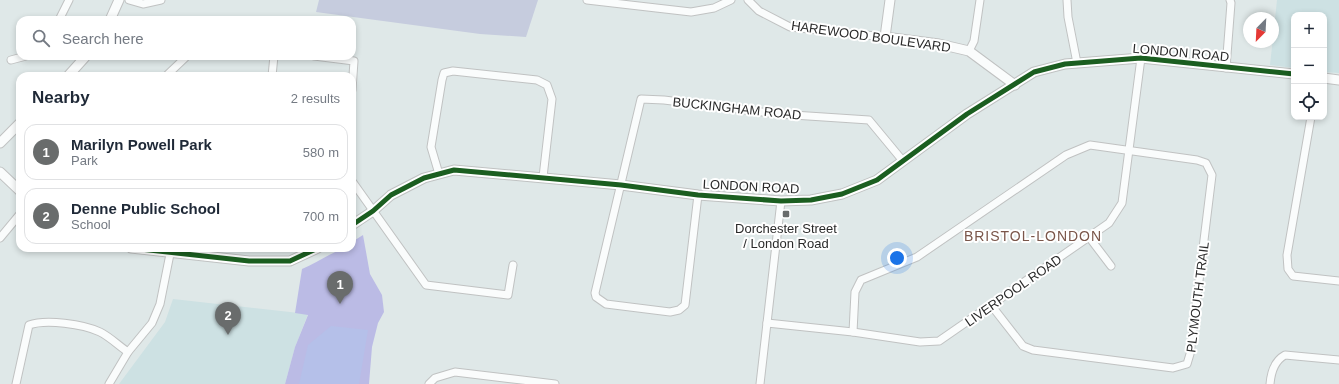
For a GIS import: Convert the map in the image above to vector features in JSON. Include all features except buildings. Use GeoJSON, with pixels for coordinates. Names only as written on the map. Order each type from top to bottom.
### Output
{"type":"FeatureCollection","features":[{"type":"Feature","properties":{"kind":"street"},"geometry":{"type":"LineString","coordinates":[[61,16],[69,0]]}},
{"type":"Feature","properties":{"kind":"street"},"geometry":{"type":"LineString","coordinates":[[112,16],[119,0]]}},
{"type":"Feature","properties":{"kind":"street"},"geometry":{"type":"LineString","coordinates":[[129,0],[143,4],[161,0]]}},
{"type":"Feature","properties":{"kind":"street"},"geometry":{"type":"LineString","coordinates":[[587,0],[619,2],[691,12],[714,8],[731,0]]}},
{"type":"Feature","properties":{"kind":"street","name":"HAREWOOD BOULEVARD"},"geometry":{"type":"LineString","coordinates":[[748,0],[759,11],[790,27],[939,44],[969,51],[1015,84]]}},
{"type":"Feature","properties":{"kind":"street"},"geometry":{"type":"LineString","coordinates":[[886,37],[890,0]]}},
{"type":"Feature","properties":{"kind":"street"},"geometry":{"type":"LineString","coordinates":[[969,51],[974,42],[980,0]]}},
{"type":"Feature","properties":{"kind":"street"},"geometry":{"type":"LineString","coordinates":[[1067,0],[1068,17],[1077,63]]}},
{"type":"Feature","properties":{"kind":"street"},"geometry":{"type":"LineString","coordinates":[[1226,68],[1232,3],[1230,0]]}},
{"type":"Feature","properties":{"kind":"street"},"geometry":{"type":"LineString","coordinates":[[10,60],[16,58]]}},
{"type":"Feature","properties":{"kind":"street","name":"LONDON ROAD"},"geometry":{"type":"LineString","coordinates":[[356,222],[391,196],[424,178],[454,170],[543,177],[698,195],[781,201],[811,200],[842,194],[877,180],[967,114],[1034,72],[1077,63],[1141,58],[1291,74]]}},
{"type":"Feature","properties":{"kind":"street","name":"LIVERPOOL ROAD"},"geometry":{"type":"LineString","coordinates":[[767,323],[853,332],[920,342],[939,341],[1108,223],[1122,203],[1141,58]]}},
{"type":"Feature","properties":{"kind":"street"},"geometry":{"type":"LineString","coordinates":[[72,72],[82,60]]}},
{"type":"Feature","properties":{"kind":"street"},"geometry":{"type":"LineString","coordinates":[[170,72],[183,60]]}},
{"type":"Feature","properties":{"kind":"street"},"geometry":{"type":"LineString","coordinates":[[272,72],[274,60]]}},
{"type":"Feature","properties":{"kind":"street"},"geometry":{"type":"LineString","coordinates":[[346,60],[354,61],[353,72]]}},
{"type":"Feature","properties":{"kind":"street"},"geometry":{"type":"LineString","coordinates":[[439,174],[431,147],[444,73],[453,71],[537,80],[547,85],[552,99],[543,177]]}},
{"type":"Feature","properties":{"kind":"street"},"geometry":{"type":"LineString","coordinates":[[1327,78],[1339,80]]}},
{"type":"Feature","properties":{"kind":"street","name":"BUCKINGHAM ROAD"},"geometry":{"type":"LineString","coordinates":[[621,185],[641,99],[664,100],[778,114],[869,120],[903,161]]}},
{"type":"Feature","properties":{"kind":"street"},"geometry":{"type":"LineString","coordinates":[[1310,120],[1287,255],[1288,269],[1293,276],[1339,281]]}},
{"type":"Feature","properties":{"kind":"street"},"geometry":{"type":"LineString","coordinates":[[0,143],[16,127]]}},
{"type":"Feature","properties":{"kind":"street"},"geometry":{"type":"LineString","coordinates":[[853,332],[855,292],[861,280],[917,257],[1066,155],[1090,145],[1128,151]]}},
{"type":"Feature","properties":{"kind":"street","name":"PLYMOUTH TRAIL"},"geometry":{"type":"LineString","coordinates":[[991,305],[1023,346],[1032,350],[1173,368],[1187,364],[1190,354],[1212,175],[1206,163],[1197,160],[1128,151]]}},
{"type":"Feature","properties":{"kind":"street"},"geometry":{"type":"LineString","coordinates":[[0,172],[16,187]]}},
{"type":"Feature","properties":{"kind":"street"},"geometry":{"type":"LineString","coordinates":[[621,185],[595,293],[596,297],[606,304],[670,312],[679,310],[685,305],[698,195]]}},
{"type":"Feature","properties":{"kind":"street"},"geometry":{"type":"LineString","coordinates":[[356,187],[426,286],[508,295],[513,265]]}},
{"type":"Feature","properties":{"kind":"street"},"geometry":{"type":"LineString","coordinates":[[760,384],[781,201]]}},
{"type":"Feature","properties":{"kind":"street"},"geometry":{"type":"LineString","coordinates":[[0,238],[16,219]]}},
{"type":"Feature","properties":{"kind":"street"},"geometry":{"type":"LineString","coordinates":[[1089,236],[1111,266]]}},
{"type":"Feature","properties":{"kind":"street"},"geometry":{"type":"LineString","coordinates":[[109,384],[128,352],[152,323],[160,304],[170,252]]}},
{"type":"Feature","properties":{"kind":"street"},"geometry":{"type":"LineString","coordinates":[[184,252],[249,261],[283,261],[290,260],[309,252]]}},
{"type":"Feature","properties":{"kind":"street"},"geometry":{"type":"LineString","coordinates":[[16,384],[29,325],[38,322],[79,325],[100,332],[128,352]]}},
{"type":"Feature","properties":{"kind":"street"},"geometry":{"type":"LineString","coordinates":[[1270,384],[1271,373],[1278,359],[1285,355],[1339,360]]}},
{"type":"Feature","properties":{"kind":"street"},"geometry":{"type":"LineString","coordinates":[[429,384],[435,378],[455,372],[536,383],[555,384]]}},
{"type":"Feature","properties":{"kind":"shaded area"},"geometry":{"type":"Polygon","coordinates":[[[319,0],[538,0],[526,37],[480,34],[356,17],[356,16],[316,12],[319,0]]]}},
{"type":"Feature","properties":{"kind":"shaded area"},"geometry":{"type":"Polygon","coordinates":[[[1277,0],[1339,0],[1339,73],[1327,72],[1327,12],[1291,12],[1291,68],[1270,65],[1272,48],[1279,48],[1279,12],[1276,12],[1277,0]]]}},
{"type":"Feature","properties":{"kind":"shaded area"},"geometry":{"type":"Polygon","coordinates":[[[363,235],[370,274],[382,295],[384,312],[378,323],[372,347],[369,384],[285,384],[295,347],[308,315],[295,313],[302,269],[335,252],[356,252],[356,239],[363,235]]]}},
{"type":"Feature","properties":{"kind":"shaded area"},"geometry":{"type":"Polygon","coordinates":[[[173,299],[308,314],[295,347],[285,384],[119,384],[165,322],[173,299]]]}},
{"type":"Feature","properties":{"kind":"shaded area"},"geometry":{"type":"Polygon","coordinates":[[[331,326],[368,330],[359,384],[299,384],[308,345],[331,326]]]}},
{"type":"Feature","properties":{"kind":"cycle path"},"geometry":{"type":"LineString","coordinates":[[356,222],[373,211],[391,195],[424,178],[454,170],[621,185],[698,195],[781,201],[811,200],[842,194],[877,180],[967,114],[1034,72],[1065,64],[1141,58],[1291,74]]}},
{"type":"Feature","properties":{"kind":"cycle path"},"geometry":{"type":"LineString","coordinates":[[167,252],[249,261],[290,261],[309,252]]}},
{"type":"Feature","properties":{"kind":"place","name":"Dorchester Street / London Road"},"geometry":{"type":"Point","coordinates":[786,214]}},
{"type":"Feature","properties":{"kind":"place","name":"Marilyn Powell Park"},"geometry":{"type":"Point","coordinates":[340,304]}},
{"type":"Feature","properties":{"kind":"place","name":"Denne Public School"},"geometry":{"type":"Point","coordinates":[228,335]}},
{"type":"Feature","properties":{"kind":"district","name":"BRISTOL-LONDON"},"geometry":{"type":"Point","coordinates":[1033,236]}}]}
